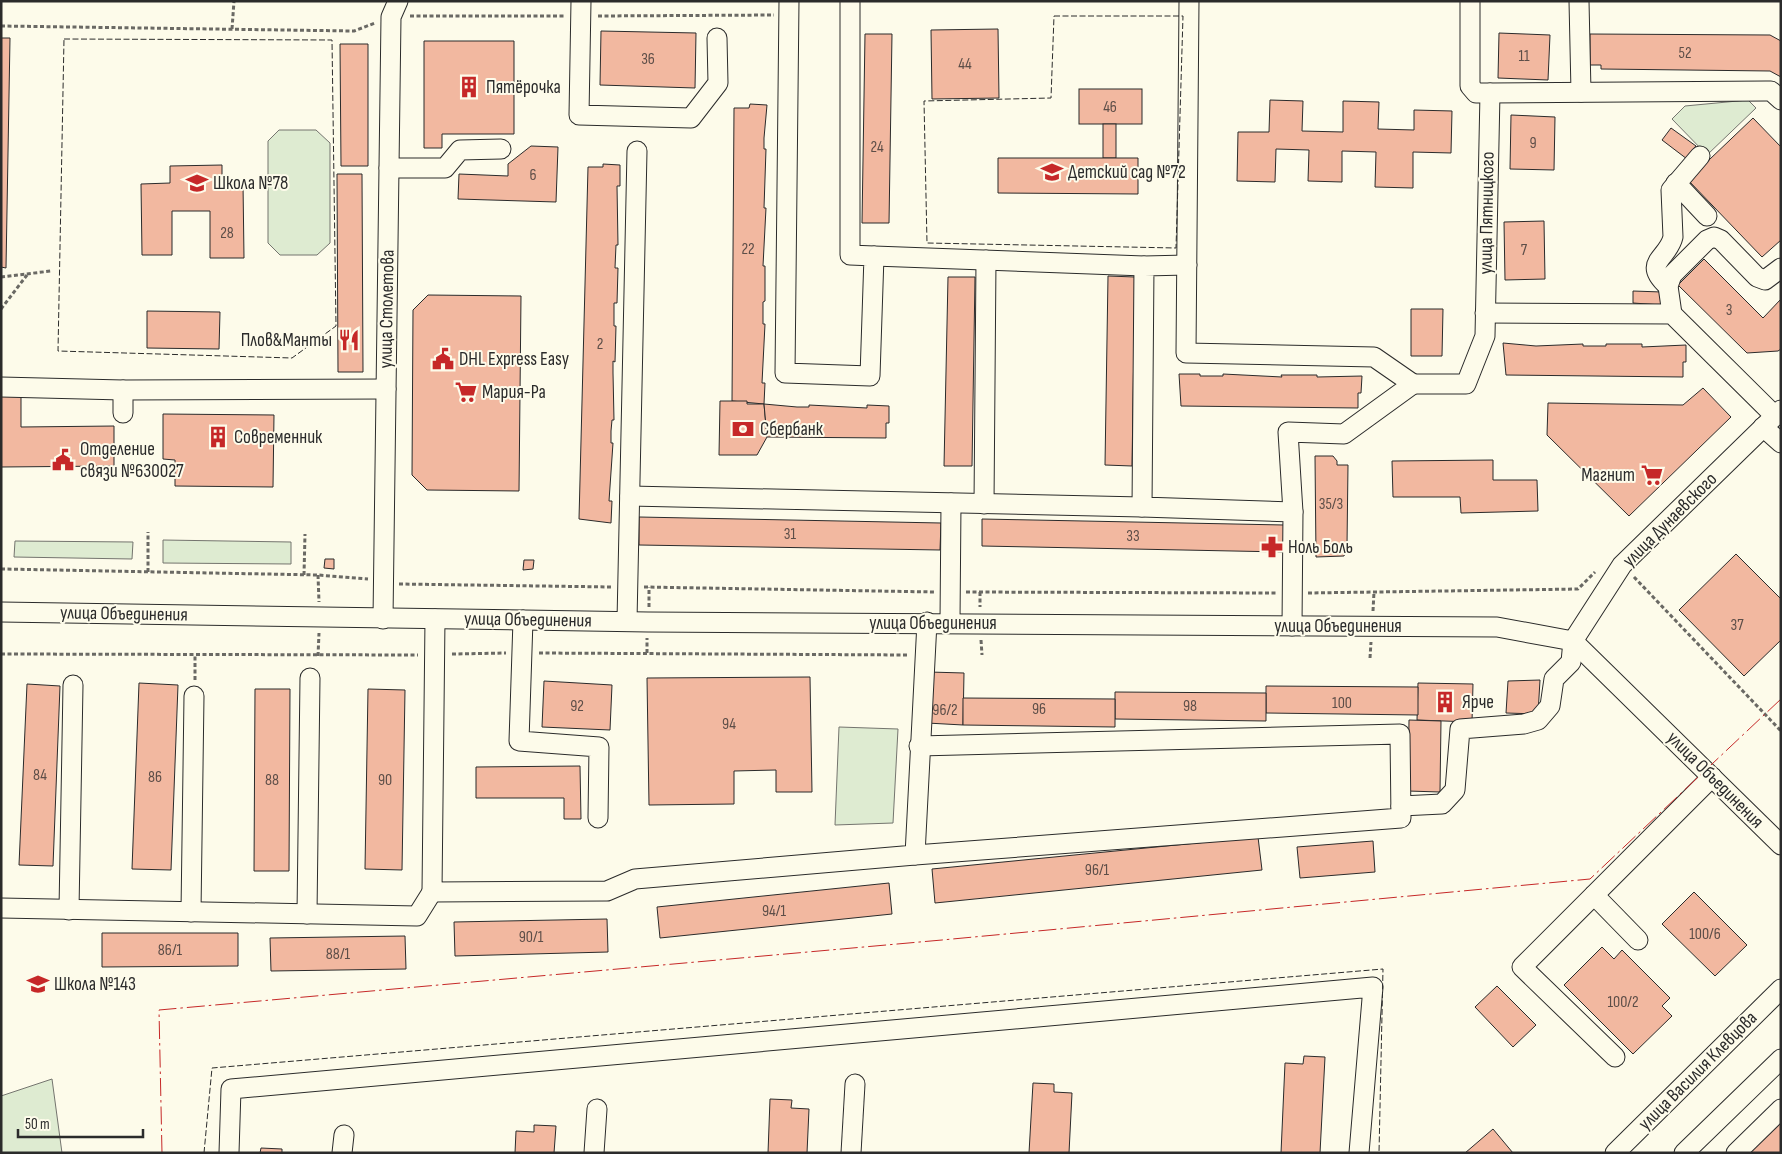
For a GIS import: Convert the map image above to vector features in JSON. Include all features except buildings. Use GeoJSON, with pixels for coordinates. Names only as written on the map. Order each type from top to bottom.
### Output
{"type":"FeatureCollection","features":[{"type":"Feature","properties":{"kind":"street"},"geometry":{"type":"LineString","coordinates":[[581,1],[579,115],[691,118],[718,82],[716,38]]}},
{"type":"Feature","properties":{"kind":"street"},"geometry":{"type":"LineString","coordinates":[[789,1],[785,373],[870,376],[874,256]]}},
{"type":"Feature","properties":{"kind":"street"},"geometry":{"type":"LineString","coordinates":[[850,1],[850,255],[1144,266],[1187,265]]}},
{"type":"Feature","properties":{"kind":"street"},"geometry":{"type":"LineString","coordinates":[[1189,1],[1186,353],[1374,357],[1413,384],[1344,434],[1288,432],[1293,512],[1292,626]]}},
{"type":"Feature","properties":{"kind":"street"},"geometry":{"type":"LineString","coordinates":[[1470,1],[1470,86],[1476,93],[1766,90],[1781,100]]}},
{"type":"Feature","properties":{"kind":"street"},"geometry":{"type":"LineString","coordinates":[[1579,1],[1581,92]]}},
{"type":"Feature","properties":{"kind":"street","name":"улица Столетова"},"geometry":{"type":"LineString","coordinates":[[383,619],[389,168],[394,9]]}},
{"type":"Feature","properties":{"kind":"street","name":"улица Пятницкого"},"geometry":{"type":"LineString","coordinates":[[1413,384],[1466,384],[1485,336],[1490,93]]}},
{"type":"Feature","properties":{"kind":"street"},"geometry":{"type":"LineString","coordinates":[[389,168],[445,168],[460,150],[501,149]]}},
{"type":"Feature","properties":{"kind":"street"},"geometry":{"type":"LineString","coordinates":[[627,622],[638,151]]}},
{"type":"Feature","properties":{"kind":"street"},"geometry":{"type":"LineString","coordinates":[[1668,286],[1658,277],[1656,270],[1658,258],[1672,240],[1671,192],[1676,183],[1700,156]]}},
{"type":"Feature","properties":{"kind":"street"},"geometry":{"type":"LineString","coordinates":[[1676,183],[1707,216]]}},
{"type":"Feature","properties":{"kind":"street"},"geometry":{"type":"LineString","coordinates":[[1781,268],[1765,280],[1757,277],[1720,240],[1714,237],[1707,240],[1672,275],[1668,286],[1672,314],[1773,418],[1781,443]]}},
{"type":"Feature","properties":{"kind":"street"},"geometry":{"type":"LineString","coordinates":[[984,504],[986,260]]}},
{"type":"Feature","properties":{"kind":"street"},"geometry":{"type":"LineString","coordinates":[[1142,507],[1144,266]]}},
{"type":"Feature","properties":{"kind":"street"},"geometry":{"type":"LineString","coordinates":[[1485,313],[1672,314]]}},
{"type":"Feature","properties":{"kind":"street"},"geometry":{"type":"LineString","coordinates":[[1,387],[124,390],[386,389]]}},
{"type":"Feature","properties":{"kind":"street"},"geometry":{"type":"LineString","coordinates":[[123,413],[124,390]]}},
{"type":"Feature","properties":{"kind":"street","name":"улица Дунаевского"},"geometry":{"type":"LineString","coordinates":[[1573,641],[1622,565],[1773,418]]}},
{"type":"Feature","properties":{"kind":"street"},"geometry":{"type":"LineString","coordinates":[[630,496],[1293,512]]}},
{"type":"Feature","properties":{"kind":"street"},"geometry":{"type":"LineString","coordinates":[[950,622],[951,503]]}},
{"type":"Feature","properties":{"kind":"street","name":"улица Объединения"},"geometry":{"type":"LineString","coordinates":[[1,612],[627,622],[950,622],[1497,627],[1573,641],[1781,845]]}},
{"type":"Feature","properties":{"kind":"street"},"geometry":{"type":"LineString","coordinates":[[1,908],[417,916],[432,892],[435,619]]}},
{"type":"Feature","properties":{"kind":"street"},"geometry":{"type":"LineString","coordinates":[[523,620],[519,741],[599,747],[598,818]]}},
{"type":"Feature","properties":{"kind":"street"},"geometry":{"type":"LineString","coordinates":[[915,856],[919,746],[927,622]]}},
{"type":"Feature","properties":{"kind":"street"},"geometry":{"type":"LineString","coordinates":[[1401,806],[1442,804],[1455,790],[1460,729],[1524,724],[1538,720],[1550,706],[1554,678],[1572,662],[1573,641]]}},
{"type":"Feature","properties":{"kind":"street"},"geometry":{"type":"LineString","coordinates":[[307,914],[310,678]]}},
{"type":"Feature","properties":{"kind":"street"},"geometry":{"type":"LineString","coordinates":[[69,910],[73,685]]}},
{"type":"Feature","properties":{"kind":"street"},"geometry":{"type":"LineString","coordinates":[[191,912],[194,696]]}},
{"type":"Feature","properties":{"kind":"street"},"geometry":{"type":"LineString","coordinates":[[432,892],[607,891],[635,879],[1401,818],[1400,734],[919,746]]}},
{"type":"Feature","properties":{"kind":"street"},"geometry":{"type":"LineString","coordinates":[[1615,1057],[1522,967],[1712,777]]}},
{"type":"Feature","properties":{"kind":"street"},"geometry":{"type":"LineString","coordinates":[[1594,895],[1638,940]]}},
{"type":"Feature","properties":{"kind":"street"},"geometry":{"type":"LineString","coordinates":[[228,1153],[232,1089],[1373,987],[1359,1153]]}},
{"type":"Feature","properties":{"kind":"street","name":"улица Василия Клевцова"},"geometry":{"type":"LineString","coordinates":[[1615,1153],[1781,989]]}},
{"type":"Feature","properties":{"kind":"street"},"geometry":{"type":"LineString","coordinates":[[1684,1153],[1781,1059]]}},
{"type":"Feature","properties":{"kind":"street"},"geometry":{"type":"LineString","coordinates":[[851,1153],[855,1084]]}},
{"type":"Feature","properties":{"kind":"street"},"geometry":{"type":"LineString","coordinates":[[594,1153],[596,1109]]}},
{"type":"Feature","properties":{"kind":"street"},"geometry":{"type":"LineString","coordinates":[[1736,1153],[1781,1109]]}},
{"type":"Feature","properties":{"kind":"path"},"geometry":{"type":"LineString","coordinates":[[232,29],[234,1]]}},
{"type":"Feature","properties":{"kind":"path"},"geometry":{"type":"LineString","coordinates":[[1,26],[354,31],[394,9]]}},
{"type":"Feature","properties":{"kind":"path"},"geometry":{"type":"LineString","coordinates":[[1,277],[51,271]]}},
{"type":"Feature","properties":{"kind":"path"},"geometry":{"type":"LineString","coordinates":[[1,310],[27,275]]}},
{"type":"Feature","properties":{"kind":"path"},"geometry":{"type":"LineString","coordinates":[[148,532],[148,572]]}},
{"type":"Feature","properties":{"kind":"path"},"geometry":{"type":"LineString","coordinates":[[304,575],[305,534]]}},
{"type":"Feature","properties":{"kind":"path"},"geometry":{"type":"LineString","coordinates":[[1622,565],[1781,731]]}},
{"type":"Feature","properties":{"kind":"path"},"geometry":{"type":"LineString","coordinates":[[1,569],[304,575],[383,580],[406,586],[950,592],[1292,593],[1578,589],[1598,569]]}},
{"type":"Feature","properties":{"kind":"path"},"geometry":{"type":"LineString","coordinates":[[1,654],[435,655],[522,653],[925,655]]}},
{"type":"Feature","properties":{"kind":"path"},"geometry":{"type":"LineString","coordinates":[[194,696],[196,655]]}},
{"type":"Feature","properties":{"kind":"green space"},"geometry":{"type":"Polygon","coordinates":[[[1748,100],[1756,108],[1707,155],[1672,119],[1685,106],[1748,100]]]}},
{"type":"Feature","properties":{"kind":"green space"},"geometry":{"type":"Polygon","coordinates":[[[279,130],[316,130],[330,143],[330,243],[317,255],[280,255],[268,243],[268,141],[279,130]]]}},
{"type":"Feature","properties":{"kind":"green space"},"geometry":{"type":"Polygon","coordinates":[[[163,540],[291,542],[291,564],[163,563],[163,540]]]}},
{"type":"Feature","properties":{"kind":"green space"},"geometry":{"type":"Polygon","coordinates":[[[15,541],[133,542],[132,559],[14,557],[15,541]]]}},
{"type":"Feature","properties":{"kind":"green space"},"geometry":{"type":"Polygon","coordinates":[[[839,727],[898,729],[893,823],[835,825],[839,727]]]}},
{"type":"Feature","properties":{"kind":"green space"},"geometry":{"type":"Polygon","coordinates":[[[52,1079],[62,1153],[1,1153],[1,1096],[52,1079]]]}},
{"type":"Feature","properties":{"kind":"fence"},"geometry":{"type":"LineString","coordinates":[[1054,16],[1183,16],[1176,248],[927,243],[924,101],[1051,98],[1054,16]]}},
{"type":"Feature","properties":{"kind":"fence"},"geometry":{"type":"LineString","coordinates":[[64,39],[332,40],[336,326],[292,358],[58,351],[64,39]]}},
{"type":"Feature","properties":{"kind":"fence"},"geometry":{"type":"LineString","coordinates":[[204,1153],[212,1068],[1383,969],[1379,1153]]}},
{"type":"Feature","properties":{"kind":"power"},"geometry":{"type":"LineString","coordinates":[[162,1153],[159,1010],[942,940],[1590,879],[1781,699]]}},
{"type":"Feature","properties":{"kind":"place","name":"Пятёрочка"},"geometry":{"type":"Point","coordinates":[469,87]}},
{"type":"Feature","properties":{"kind":"place","name":"Детский сад №72"},"geometry":{"type":"Point","coordinates":[1052,172]}},
{"type":"Feature","properties":{"kind":"place","name":"Школа №78"},"geometry":{"type":"Point","coordinates":[197,183]}},
{"type":"Feature","properties":{"kind":"place","name":"Плов&Манты"},"geometry":{"type":"Point","coordinates":[349,340]}},
{"type":"Feature","properties":{"kind":"place","name":"DHL Express Easy"},"geometry":{"type":"Point","coordinates":[443,359]}},
{"type":"Feature","properties":{"kind":"place","name":"Мария-Ра"},"geometry":{"type":"Point","coordinates":[466,392]}},
{"type":"Feature","properties":{"kind":"place","name":"Сбербанк"},"geometry":{"type":"Point","coordinates":[743,429]}},
{"type":"Feature","properties":{"kind":"place","name":"Современник"},"geometry":{"type":"Point","coordinates":[218,437]}},
{"type":"Feature","properties":{"kind":"place","name":"Отделение связи №630027"},"geometry":{"type":"Point","coordinates":[63,460]}},
{"type":"Feature","properties":{"kind":"place","name":"Магнит"},"geometry":{"type":"Point","coordinates":[1652,475]}},
{"type":"Feature","properties":{"kind":"place","name":"Ноль Боль"},"geometry":{"type":"Point","coordinates":[1272,547]}},
{"type":"Feature","properties":{"kind":"place","name":"Ярче"},"geometry":{"type":"Point","coordinates":[1445,702]}},
{"type":"Feature","properties":{"kind":"place","name":"Школа №143"},"geometry":{"type":"Point","coordinates":[38,984]}}]}
